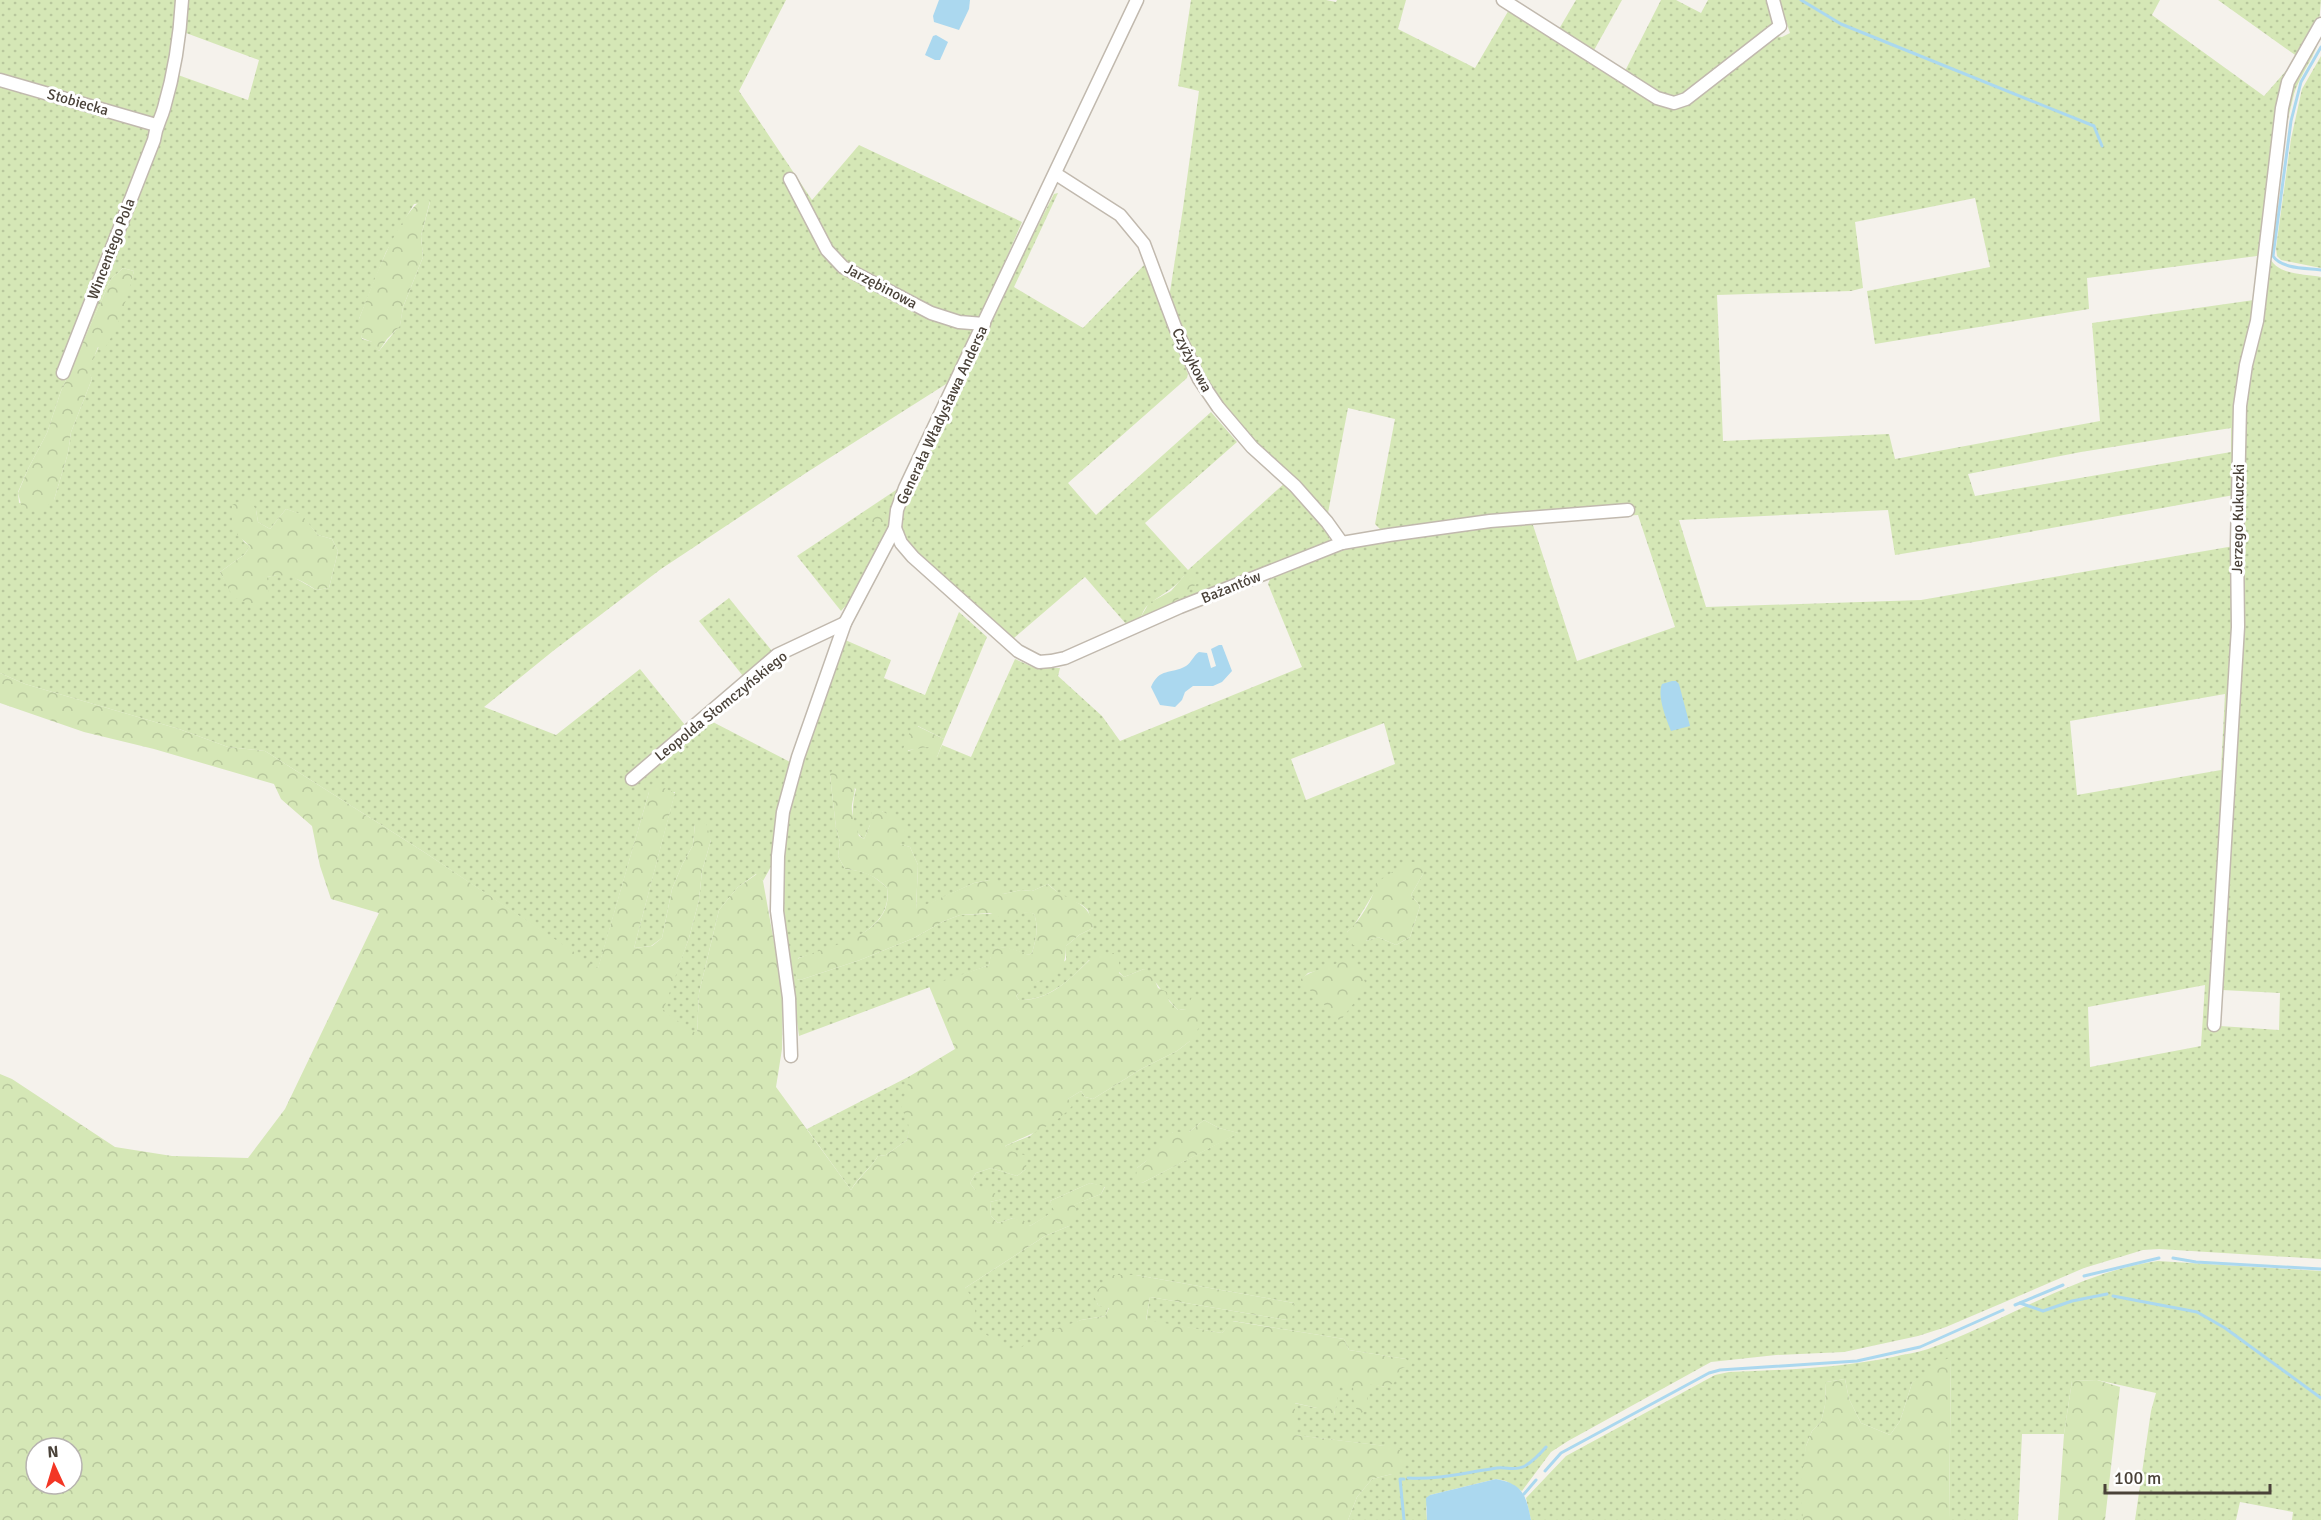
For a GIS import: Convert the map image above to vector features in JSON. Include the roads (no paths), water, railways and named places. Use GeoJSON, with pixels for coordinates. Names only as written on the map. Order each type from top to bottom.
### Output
{"type":"FeatureCollection","features":[{"type":"Feature","properties":{"kind":"street","name":"Wincentego Pola"},"geometry":{"type":"LineString","coordinates":[[63,373],[154,140],[156,124],[164,109],[180,28],[182,0]]}},
{"type":"Feature","properties":{"kind":"street","name":"Generała Władysława Andersa"},"geometry":{"type":"LineString","coordinates":[[791,1056],[789,998],[777,910],[781,830],[794,771],[845,623],[895,528],[897,510],[905,488],[1137,0]]}},
{"type":"Feature","properties":{"kind":"street"},"geometry":{"type":"LineString","coordinates":[[1503,0],[1669,103],[1686,99],[1780,26],[1773,0]]}},
{"type":"Feature","properties":{"kind":"street","name":"Jerzego Kukuczki"},"geometry":{"type":"LineString","coordinates":[[2214,1025],[2238,627],[2240,406],[2246,365],[2257,321],[2282,108],[2289,82],[2321,24]]}},
{"type":"Feature","properties":{"kind":"street","name":"Stobiecka"},"geometry":{"type":"LineString","coordinates":[[0,80],[156,124]]}},
{"type":"Feature","properties":{"kind":"street","name":"Czyżykowa"},"geometry":{"type":"LineString","coordinates":[[1056,174],[1120,215],[1144,244],[1158,276],[1174,327],[1199,380],[1218,407],[1252,447],[1296,486],[1342,543]]}},
{"type":"Feature","properties":{"kind":"street","name":"Jarzębinowa"},"geometry":{"type":"LineString","coordinates":[[790,179],[827,250],[843,267],[932,313],[959,322],[984,324]]}},
{"type":"Feature","properties":{"kind":"street","name":"Bażantów"},"geometry":{"type":"LineString","coordinates":[[895,528],[901,543],[913,557],[1018,651],[1039,662],[1065,658],[1180,607],[1342,543],[1490,521],[1628,510]]}},
{"type":"Feature","properties":{"kind":"street","name":"Leopolda Słomczyńskiego"},"geometry":{"type":"LineString","coordinates":[[632,779],[777,655],[845,623]]}},
{"type":"Feature","properties":{"kind":"water"},"geometry":{"type":"Polygon","coordinates":[[[939,0],[970,0],[969,9],[959,30],[934,22],[933,16],[939,0]]]}},
{"type":"Feature","properties":{"kind":"water"},"geometry":{"type":"Polygon","coordinates":[[[936,35],[948,42],[940,60],[925,55],[933,36],[936,35]]]}},
{"type":"Feature","properties":{"kind":"water"},"geometry":{"type":"Polygon","coordinates":[[[1222,645],[1232,671],[1222,682],[1213,686],[1193,686],[1185,692],[1182,700],[1175,707],[1160,705],[1151,687],[1154,681],[1166,672],[1186,666],[1199,652],[1207,653],[1211,668],[1216,666],[1211,649],[1222,645]]]}},
{"type":"Feature","properties":{"kind":"water"},"geometry":{"type":"Polygon","coordinates":[[[1672,681],[1679,684],[1690,726],[1671,731],[1663,708],[1661,689],[1662,684],[1672,681]]]}},
{"type":"Feature","properties":{"kind":"water"},"geometry":{"type":"Polygon","coordinates":[[[1496,1479],[1512,1484],[1522,1492],[1531,1520],[1427,1520],[1426,1498],[1430,1495],[1496,1479]]]}},
{"type":"Feature","properties":{"kind":"waterway"},"geometry":{"type":"LineString","coordinates":[[1801,0],[1841,24],[2094,126],[2102,146]]}},
{"type":"Feature","properties":{"kind":"waterway"},"geometry":{"type":"LineString","coordinates":[[2321,47],[2301,82],[2291,121],[2273,256],[2288,266],[2321,270]]}},
{"type":"Feature","properties":{"kind":"waterway"},"geometry":{"type":"LineString","coordinates":[[2084,1276],[2159,1258]]}},
{"type":"Feature","properties":{"kind":"waterway"},"geometry":{"type":"LineString","coordinates":[[2173,1258],[2196,1262],[2321,1269]]}},
{"type":"Feature","properties":{"kind":"waterway"},"geometry":{"type":"LineString","coordinates":[[2015,1305],[2063,1285]]}},
{"type":"Feature","properties":{"kind":"waterway"},"geometry":{"type":"LineString","coordinates":[[2020,1303],[2043,1311],[2072,1301],[2107,1294]]}},
{"type":"Feature","properties":{"kind":"waterway"},"geometry":{"type":"LineString","coordinates":[[2113,1296],[2197,1312],[2225,1328],[2321,1398]]}},
{"type":"Feature","properties":{"kind":"waterway"},"geometry":{"type":"LineString","coordinates":[[1545,1471],[1561,1453],[1709,1373],[1720,1370],[1857,1361],[1920,1347],[2003,1310]]}},
{"type":"Feature","properties":{"kind":"waterway"},"geometry":{"type":"LineString","coordinates":[[1408,1478],[1442,1477],[1497,1468],[1518,1468],[1531,1462],[1546,1447]]}},
{"type":"Feature","properties":{"kind":"waterway"},"geometry":{"type":"LineString","coordinates":[[1404,1479],[1400,1479],[1404,1520]]}},
{"type":"Feature","properties":{"kind":"waterway"},"geometry":{"type":"LineString","coordinates":[[1524,1494],[1536,1480]]}}]}
